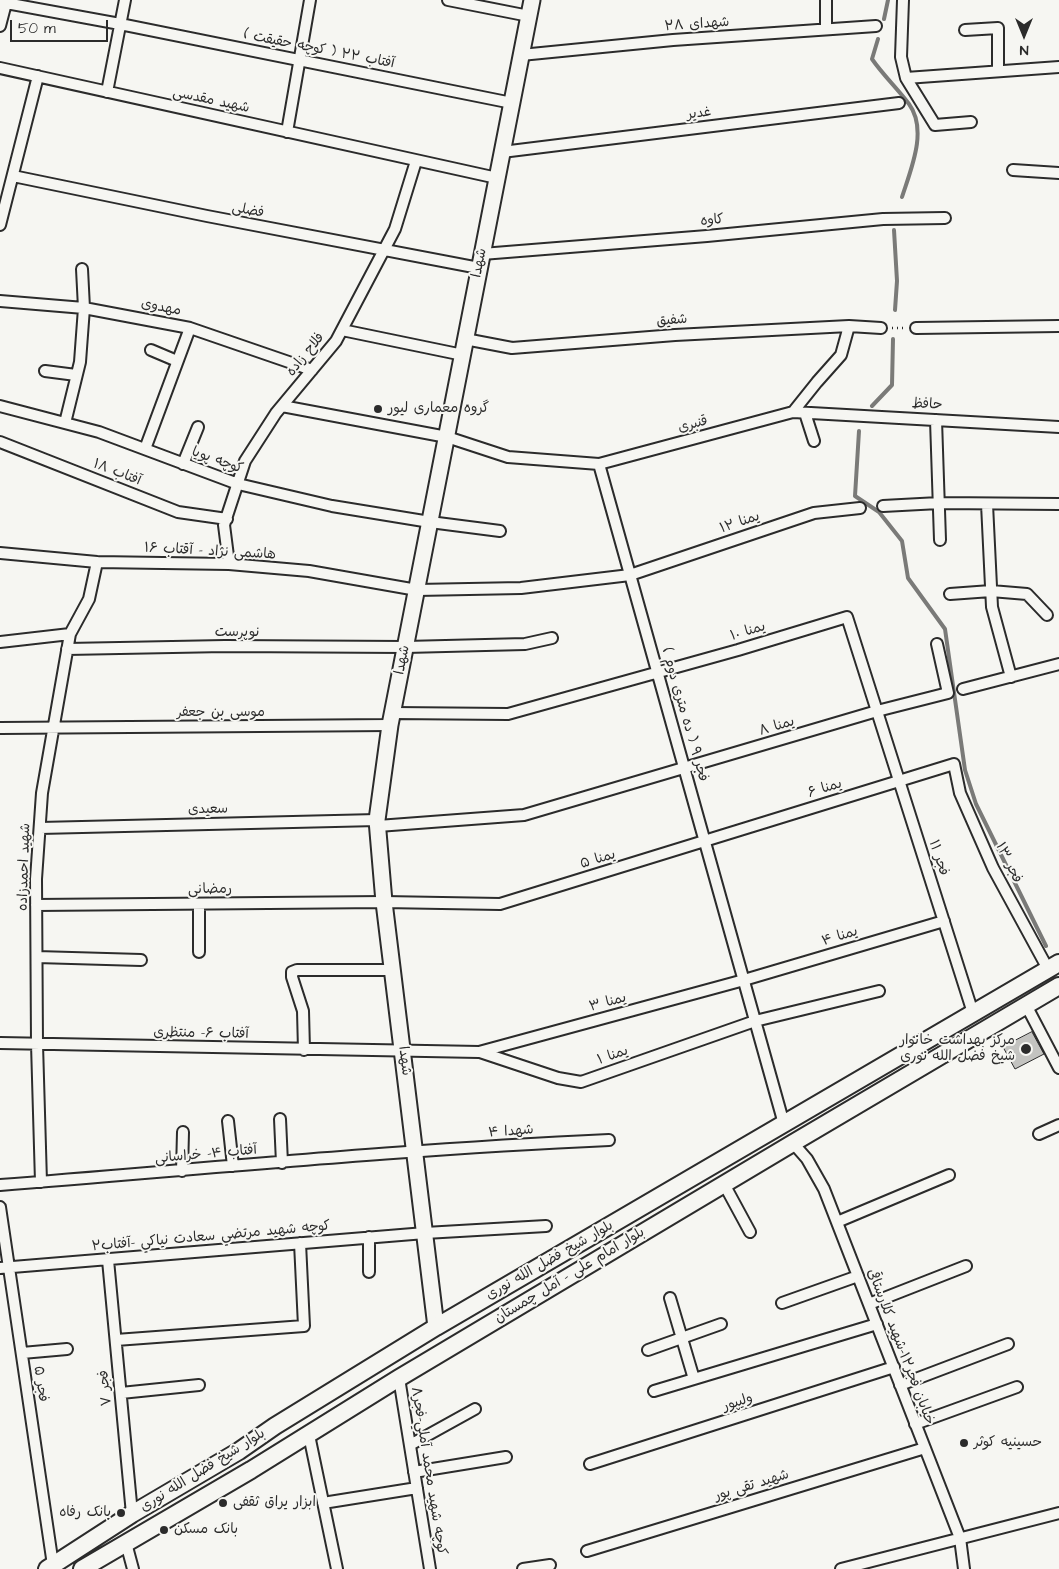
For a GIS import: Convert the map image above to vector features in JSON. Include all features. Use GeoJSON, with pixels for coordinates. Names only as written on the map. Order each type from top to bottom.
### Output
{"type":"FeatureCollection","features":[{"type":"Feature","properties":{"kind":"main road","name":"شهدا"},"geometry":{"type":"LineString","coordinates":[[436,1327],[384,902],[377,823],[392,719],[532,0]]}},
{"type":"Feature","properties":{"kind":"main road","name":"بلوار شیخ فضل الله نوری"},"geometry":{"type":"LineString","coordinates":[[50,1567],[132,1514],[239,1451],[275,1426],[436,1327],[1054,966]]}},
{"type":"Feature","properties":{"kind":"main road","name":"بلوار امام علی - آمل چمستان"},"geometry":{"type":"LineString","coordinates":[[82,1569],[288,1448],[399,1378],[702,1197],[1059,986]]}},
{"type":"Feature","properties":{"kind":"main road"},"geometry":{"type":"LineString","coordinates":[[911,1051],[922,1068]]}},
{"type":"Feature","properties":{"kind":"main road"},"geometry":{"type":"LineString","coordinates":[[702,1197],[695,1196],[692,1190],[732,1166],[741,1149]]}},
{"type":"Feature","properties":{"kind":"main road"},"geometry":{"type":"LineString","coordinates":[[636,1237],[645,1223],[675,1207],[678,1201],[675,1196],[662,1195]]}},
{"type":"Feature","properties":{"kind":"main road"},"geometry":{"type":"LineString","coordinates":[[275,1426],[274,1436],[276,1441],[279,1445],[288,1448]]}},
{"type":"Feature","properties":{"kind":"main road"},"geometry":{"type":"LineString","coordinates":[[239,1451],[246,1453],[249,1457],[251,1470]]}},
{"type":"Feature","properties":{"kind":"street"},"geometry":{"type":"LineString","coordinates":[[107,92],[125,0]]}},
{"type":"Feature","properties":{"kind":"street"},"geometry":{"type":"LineString","coordinates":[[287,132],[310,0]]}},
{"type":"Feature","properties":{"kind":"street"},"geometry":{"type":"LineString","coordinates":[[448,0],[477,3],[529,16]]}},
{"type":"Feature","properties":{"kind":"street"},"geometry":{"type":"LineString","coordinates":[[826,0],[826,30]]}},
{"type":"Feature","properties":{"kind":"street"},"geometry":{"type":"LineString","coordinates":[[903,0],[901,57],[906,78],[935,125],[971,122]]}},
{"type":"Feature","properties":{"kind":"street"},"geometry":{"type":"LineString","coordinates":[[0,26],[3,2]]}},
{"type":"Feature","properties":{"kind":"street","name":"آفتاب ۲۲ ( کوچه حقیقت )"},"geometry":{"type":"LineString","coordinates":[[3,2],[512,103]]}},
{"type":"Feature","properties":{"kind":"street","name":"شهدای ۲۸"},"geometry":{"type":"LineString","coordinates":[[521,55],[673,40],[876,26]]}},
{"type":"Feature","properties":{"kind":"street"},"geometry":{"type":"LineString","coordinates":[[965,30],[998,28],[998,71]]}},
{"type":"Feature","properties":{"kind":"street"},"geometry":{"type":"LineString","coordinates":[[906,78],[1059,67]]}},
{"type":"Feature","properties":{"kind":"street","name":"شهید مقدسی"},"geometry":{"type":"LineString","coordinates":[[0,68],[497,178]]}},
{"type":"Feature","properties":{"kind":"street"},"geometry":{"type":"LineString","coordinates":[[0,225],[38,76]]}},
{"type":"Feature","properties":{"kind":"street","name":"غدیر"},"geometry":{"type":"LineString","coordinates":[[502,152],[899,104]]}},
{"type":"Feature","properties":{"kind":"street","name":"فلاح زاده"},"geometry":{"type":"LineString","coordinates":[[229,564],[224,525],[245,461],[282,406],[336,341],[395,229],[416,161]]}},
{"type":"Feature","properties":{"kind":"street"},"geometry":{"type":"LineString","coordinates":[[1013,170],[1059,173]]}},
{"type":"Feature","properties":{"kind":"street","name":"فضلی"},"geometry":{"type":"LineString","coordinates":[[13,176],[384,251],[481,261]]}},
{"type":"Feature","properties":{"kind":"street","name":"کاوه"},"geometry":{"type":"LineString","coordinates":[[481,261],[883,219],[945,218]]}},
{"type":"Feature","properties":{"kind":"street"},"geometry":{"type":"LineString","coordinates":[[64,423],[80,362],[84,308],[82,269]]}},
{"type":"Feature","properties":{"kind":"street","name":"مهدوی"},"geometry":{"type":"LineString","coordinates":[[0,301],[84,308],[190,328],[312,370]]}},
{"type":"Feature","properties":{"kind":"street"},"geometry":{"type":"LineString","coordinates":[[793,412],[842,355],[850,326]]}},
{"type":"Feature","properties":{"kind":"street","name":"شفیق"},"geometry":{"type":"LineString","coordinates":[[466,339],[512,348],[675,335],[850,326],[881,328]]}},
{"type":"Feature","properties":{"kind":"street"},"geometry":{"type":"LineString","coordinates":[[916,328],[1059,326]]}},
{"type":"Feature","properties":{"kind":"street"},"geometry":{"type":"LineString","coordinates":[[145,449],[190,328]]}},
{"type":"Feature","properties":{"kind":"street"},"geometry":{"type":"LineString","coordinates":[[342,330],[462,354]]}},
{"type":"Feature","properties":{"kind":"street"},"geometry":{"type":"LineString","coordinates":[[150,350],[177,361]]}},
{"type":"Feature","properties":{"kind":"street"},"geometry":{"type":"LineString","coordinates":[[45,371],[76,375]]}},
{"type":"Feature","properties":{"kind":"street","name":"کوچه پویا"},"geometry":{"type":"LineString","coordinates":[[0,406],[99,432],[238,484],[332,506],[500,531]]}},
{"type":"Feature","properties":{"kind":"street"},"geometry":{"type":"LineString","coordinates":[[282,406],[447,437],[508,457],[599,464]]}},
{"type":"Feature","properties":{"kind":"street","name":"حافظ"},"geometry":{"type":"LineString","coordinates":[[793,412],[1059,427]]}},
{"type":"Feature","properties":{"kind":"street","name":"قنبری"},"geometry":{"type":"LineString","coordinates":[[599,464],[793,412]]}},
{"type":"Feature","properties":{"kind":"street"},"geometry":{"type":"LineString","coordinates":[[805,413],[814,441]]}},
{"type":"Feature","properties":{"kind":"street"},"geometry":{"type":"LineString","coordinates":[[936,420],[940,540]]}},
{"type":"Feature","properties":{"kind":"street"},"geometry":{"type":"LineString","coordinates":[[183,464],[198,427]]}},
{"type":"Feature","properties":{"kind":"street","name":"آفتاب ۱۸"},"geometry":{"type":"LineString","coordinates":[[0,442],[178,512],[226,518]]}},
{"type":"Feature","properties":{"kind":"street","name":"فجر ۹ ( ده متری دوم )"},"geometry":{"type":"LineString","coordinates":[[599,464],[784,1124]]}},
{"type":"Feature","properties":{"kind":"street"},"geometry":{"type":"LineString","coordinates":[[882,506],[939,503],[1059,504]]}},
{"type":"Feature","properties":{"kind":"street"},"geometry":{"type":"LineString","coordinates":[[987,504],[992,607],[1011,677]]}},
{"type":"Feature","properties":{"kind":"street","name":"یمنا ۱۲"},"geometry":{"type":"LineString","coordinates":[[521,588],[630,575],[814,513],[860,508]]}},
{"type":"Feature","properties":{"kind":"street","name":"هاشمی نژاد - آقتاب ۱۶"},"geometry":{"type":"LineString","coordinates":[[0,553],[97,562],[229,564],[309,571],[417,590],[521,588]]}},
{"type":"Feature","properties":{"kind":"street","name":"شهید احمدزاده"},"geometry":{"type":"LineString","coordinates":[[41,1182],[36,1044],[36,879],[42,792],[70,634],[89,599],[97,562]]}},
{"type":"Feature","properties":{"kind":"street"},"geometry":{"type":"LineString","coordinates":[[950,594],[991,591],[1026,594],[1047,615]]}},
{"type":"Feature","properties":{"kind":"street","name":"یمنا ۱۰"},"geometry":{"type":"LineString","coordinates":[[508,714],[738,650],[847,617]]}},
{"type":"Feature","properties":{"kind":"street","name":"فجر ۱۱"},"geometry":{"type":"LineString","coordinates":[[847,617],[973,1013]]}},
{"type":"Feature","properties":{"kind":"street"},"geometry":{"type":"LineString","coordinates":[[0,642],[70,634]]}},
{"type":"Feature","properties":{"kind":"street","name":"نوپرست"},"geometry":{"type":"LineString","coordinates":[[68,649],[406,647],[525,644],[552,638]]}},
{"type":"Feature","properties":{"kind":"street","name":"یمنا ۸"},"geometry":{"type":"LineString","coordinates":[[524,815],[877,711],[948,693],[937,644]]}},
{"type":"Feature","properties":{"kind":"street"},"geometry":{"type":"LineString","coordinates":[[963,689],[1059,664]]}},
{"type":"Feature","properties":{"kind":"street","name":"موسی بن جعفر"},"geometry":{"type":"LineString","coordinates":[[0,728],[392,719],[508,714]]}},
{"type":"Feature","properties":{"kind":"street","name":"یمنا ۶"},"geometry":{"type":"LineString","coordinates":[[705,842],[954,764]]}},
{"type":"Feature","properties":{"kind":"street","name":"فجر ۱۳"},"geometry":{"type":"LineString","coordinates":[[954,764],[960,792],[993,868],[1054,966]]}},
{"type":"Feature","properties":{"kind":"street","name":"سعیدی"},"geometry":{"type":"LineString","coordinates":[[40,828],[377,823],[524,815]]}},
{"type":"Feature","properties":{"kind":"street","name":"یمنا ۵"},"geometry":{"type":"LineString","coordinates":[[384,902],[500,904],[705,842]]}},
{"type":"Feature","properties":{"kind":"street","name":"رمضانی"},"geometry":{"type":"LineString","coordinates":[[36,905],[384,902]]}},
{"type":"Feature","properties":{"kind":"street"},"geometry":{"type":"LineString","coordinates":[[199,904],[199,952]]}},
{"type":"Feature","properties":{"kind":"street","name":"یمنا ۴"},"geometry":{"type":"LineString","coordinates":[[744,980],[944,921]]}},
{"type":"Feature","properties":{"kind":"street"},"geometry":{"type":"LineString","coordinates":[[36,957],[140,960]]}},
{"type":"Feature","properties":{"kind":"street"},"geometry":{"type":"LineString","coordinates":[[304,1050],[303,1011],[292,972],[297,970],[392,970]]}},
{"type":"Feature","properties":{"kind":"street","name":"یمنا ۳"},"geometry":{"type":"LineString","coordinates":[[480,1052],[744,980]]}},
{"type":"Feature","properties":{"kind":"street","name":"یمنا ۱"},"geometry":{"type":"LineString","coordinates":[[480,1052],[558,1078],[581,1082],[755,1021],[879,990]]}},
{"type":"Feature","properties":{"kind":"street"},"geometry":{"type":"LineString","coordinates":[[1026,1005],[1059,1068]]}},
{"type":"Feature","properties":{"kind":"street","name":"آفتاب ۶- منتظری"},"geometry":{"type":"LineString","coordinates":[[0,1043],[480,1052]]}},
{"type":"Feature","properties":{"kind":"street"},"geometry":{"type":"LineString","coordinates":[[280,1119],[282,1162]]}},
{"type":"Feature","properties":{"kind":"street"},"geometry":{"type":"LineString","coordinates":[[228,1121],[233,1166]]}},
{"type":"Feature","properties":{"kind":"street"},"geometry":{"type":"LineString","coordinates":[[1039,1134],[1059,1126]]}},
{"type":"Feature","properties":{"kind":"street"},"geometry":{"type":"LineString","coordinates":[[182,1170],[183,1132]]}},
{"type":"Feature","properties":{"kind":"street","name":"شهدا ۴"},"geometry":{"type":"LineString","coordinates":[[415,1152],[609,1140]]}},
{"type":"Feature","properties":{"kind":"street","name":"خيابان فجر۱۲-شهيد كلارستاقی"},"geometry":{"type":"LineString","coordinates":[[793,1143],[807,1159],[824,1189],[960,1538],[964,1569]]}},
{"type":"Feature","properties":{"kind":"street","name":"آفتاب ۴- خراسانی"},"geometry":{"type":"LineString","coordinates":[[0,1185],[415,1152]]}},
{"type":"Feature","properties":{"kind":"street"},"geometry":{"type":"LineString","coordinates":[[837,1222],[950,1175]]}},
{"type":"Feature","properties":{"kind":"street"},"geometry":{"type":"LineString","coordinates":[[724,1184],[750,1232]]}},
{"type":"Feature","properties":{"kind":"street","name":"فجر ۵"},"geometry":{"type":"LineString","coordinates":[[0,1207],[4,1268],[22,1353],[50,1567]]}},
{"type":"Feature","properties":{"kind":"street","name":"كوچه شهيد مرتضي سعادت نياكي -آفتاب۲"},"geometry":{"type":"LineString","coordinates":[[4,1268],[369,1237],[546,1226]]}},
{"type":"Feature","properties":{"kind":"street"},"geometry":{"type":"LineString","coordinates":[[369,1237],[369,1272]]}},
{"type":"Feature","properties":{"kind":"street"},"geometry":{"type":"LineString","coordinates":[[116,1340],[304,1326],[300,1243]]}},
{"type":"Feature","properties":{"kind":"street","name":"فجر ۷"},"geometry":{"type":"LineString","coordinates":[[108,1260],[132,1514]]}},
{"type":"Feature","properties":{"kind":"street"},"geometry":{"type":"LineString","coordinates":[[869,1304],[966,1266]]}},
{"type":"Feature","properties":{"kind":"street"},"geometry":{"type":"LineString","coordinates":[[782,1303],[858,1276]]}},
{"type":"Feature","properties":{"kind":"street"},"geometry":{"type":"LineString","coordinates":[[670,1298],[694,1378]]}},
{"type":"Feature","properties":{"kind":"street"},"geometry":{"type":"LineString","coordinates":[[648,1350],[721,1324]]}},
{"type":"Feature","properties":{"kind":"street"},"geometry":{"type":"LineString","coordinates":[[654,1391],[877,1324]]}},
{"type":"Feature","properties":{"kind":"street"},"geometry":{"type":"LineString","coordinates":[[900,1385],[1008,1344]]}},
{"type":"Feature","properties":{"kind":"street"},"geometry":{"type":"LineString","coordinates":[[22,1353],[67,1349]]}},
{"type":"Feature","properties":{"kind":"street","name":"ولیپور"},"geometry":{"type":"LineString","coordinates":[[590,1464],[894,1368]]}},
{"type":"Feature","properties":{"kind":"street","name":"كوچه شهيد محمد آملي-فجر۸"},"geometry":{"type":"LineString","coordinates":[[399,1378],[430,1569]]}},
{"type":"Feature","properties":{"kind":"street"},"geometry":{"type":"LineString","coordinates":[[121,1393],[200,1385]]}},
{"type":"Feature","properties":{"kind":"street"},"geometry":{"type":"LineString","coordinates":[[915,1424],[1017,1387]]}},
{"type":"Feature","properties":{"kind":"street"},"geometry":{"type":"LineString","coordinates":[[410,1445],[475,1409]]}},
{"type":"Feature","properties":{"kind":"street"},"geometry":{"type":"LineString","coordinates":[[308,1435],[337,1569]]}},
{"type":"Feature","properties":{"kind":"street","name":"شهید تقی پور"},"geometry":{"type":"LineString","coordinates":[[587,1550],[925,1448]]}},
{"type":"Feature","properties":{"kind":"street"},"geometry":{"type":"LineString","coordinates":[[414,1472],[506,1457]]}},
{"type":"Feature","properties":{"kind":"street"},"geometry":{"type":"LineString","coordinates":[[323,1503],[417,1488]]}},
{"type":"Feature","properties":{"kind":"street"},"geometry":{"type":"LineString","coordinates":[[841,1569],[1059,1513]]}},
{"type":"Feature","properties":{"kind":"street"},"geometry":{"type":"LineString","coordinates":[[126,1543],[132,1569]]}},
{"type":"Feature","properties":{"kind":"street"},"geometry":{"type":"LineString","coordinates":[[523,1569],[550,1566]]}},
{"type":"Feature","properties":{"kind":"path"},"geometry":{"type":"LineString","coordinates":[[881,328],[916,328]]}},
{"type":"Feature","properties":{"kind":"building","name":"مرکز بهداشت خانوار شیخ فضل الله نوری"},"geometry":{"type":"Polygon","coordinates":[[[1032,1032],[1044,1054],[1015,1069],[1003,1047],[1032,1032]]]}},
{"type":"Feature","properties":{"kind":"waterway"},"geometry":{"type":"LineString","coordinates":[[884,19],[888,0]]}},
{"type":"Feature","properties":{"kind":"waterway"},"geometry":{"type":"LineString","coordinates":[[878,39],[872,59],[909,104],[915,114],[917,126],[916,150],[902,197]]}},
{"type":"Feature","properties":{"kind":"waterway"},"geometry":{"type":"LineString","coordinates":[[894,230],[897,281],[895,310]]}},
{"type":"Feature","properties":{"kind":"waterway"},"geometry":{"type":"LineString","coordinates":[[872,406],[892,385],[893,339]]}},
{"type":"Feature","properties":{"kind":"waterway"},"geometry":{"type":"LineString","coordinates":[[859,431],[855,496],[879,512],[902,541],[908,578],[945,629],[965,770],[976,804],[1046,946]]}},
{"type":"Feature","properties":{"kind":"place","name":"گروه معماری لیور"},"geometry":{"type":"Point","coordinates":[378,409]}},
{"type":"Feature","properties":{"kind":"place","name":"مرکز بهداشت خانوار شیخ فضل الله نوری"},"geometry":{"type":"Point","coordinates":[1026,1049]}},
{"type":"Feature","properties":{"kind":"place","name":"حسینیه کوثر"},"geometry":{"type":"Point","coordinates":[964,1443]}},
{"type":"Feature","properties":{"kind":"place","name":"ابزار یراق ثقفی"},"geometry":{"type":"Point","coordinates":[223,1503]}},
{"type":"Feature","properties":{"kind":"place","name":"بانک رفاه"},"geometry":{"type":"Point","coordinates":[121,1513]}},
{"type":"Feature","properties":{"kind":"place","name":"بانک مسکن"},"geometry":{"type":"Point","coordinates":[164,1530]}}]}
